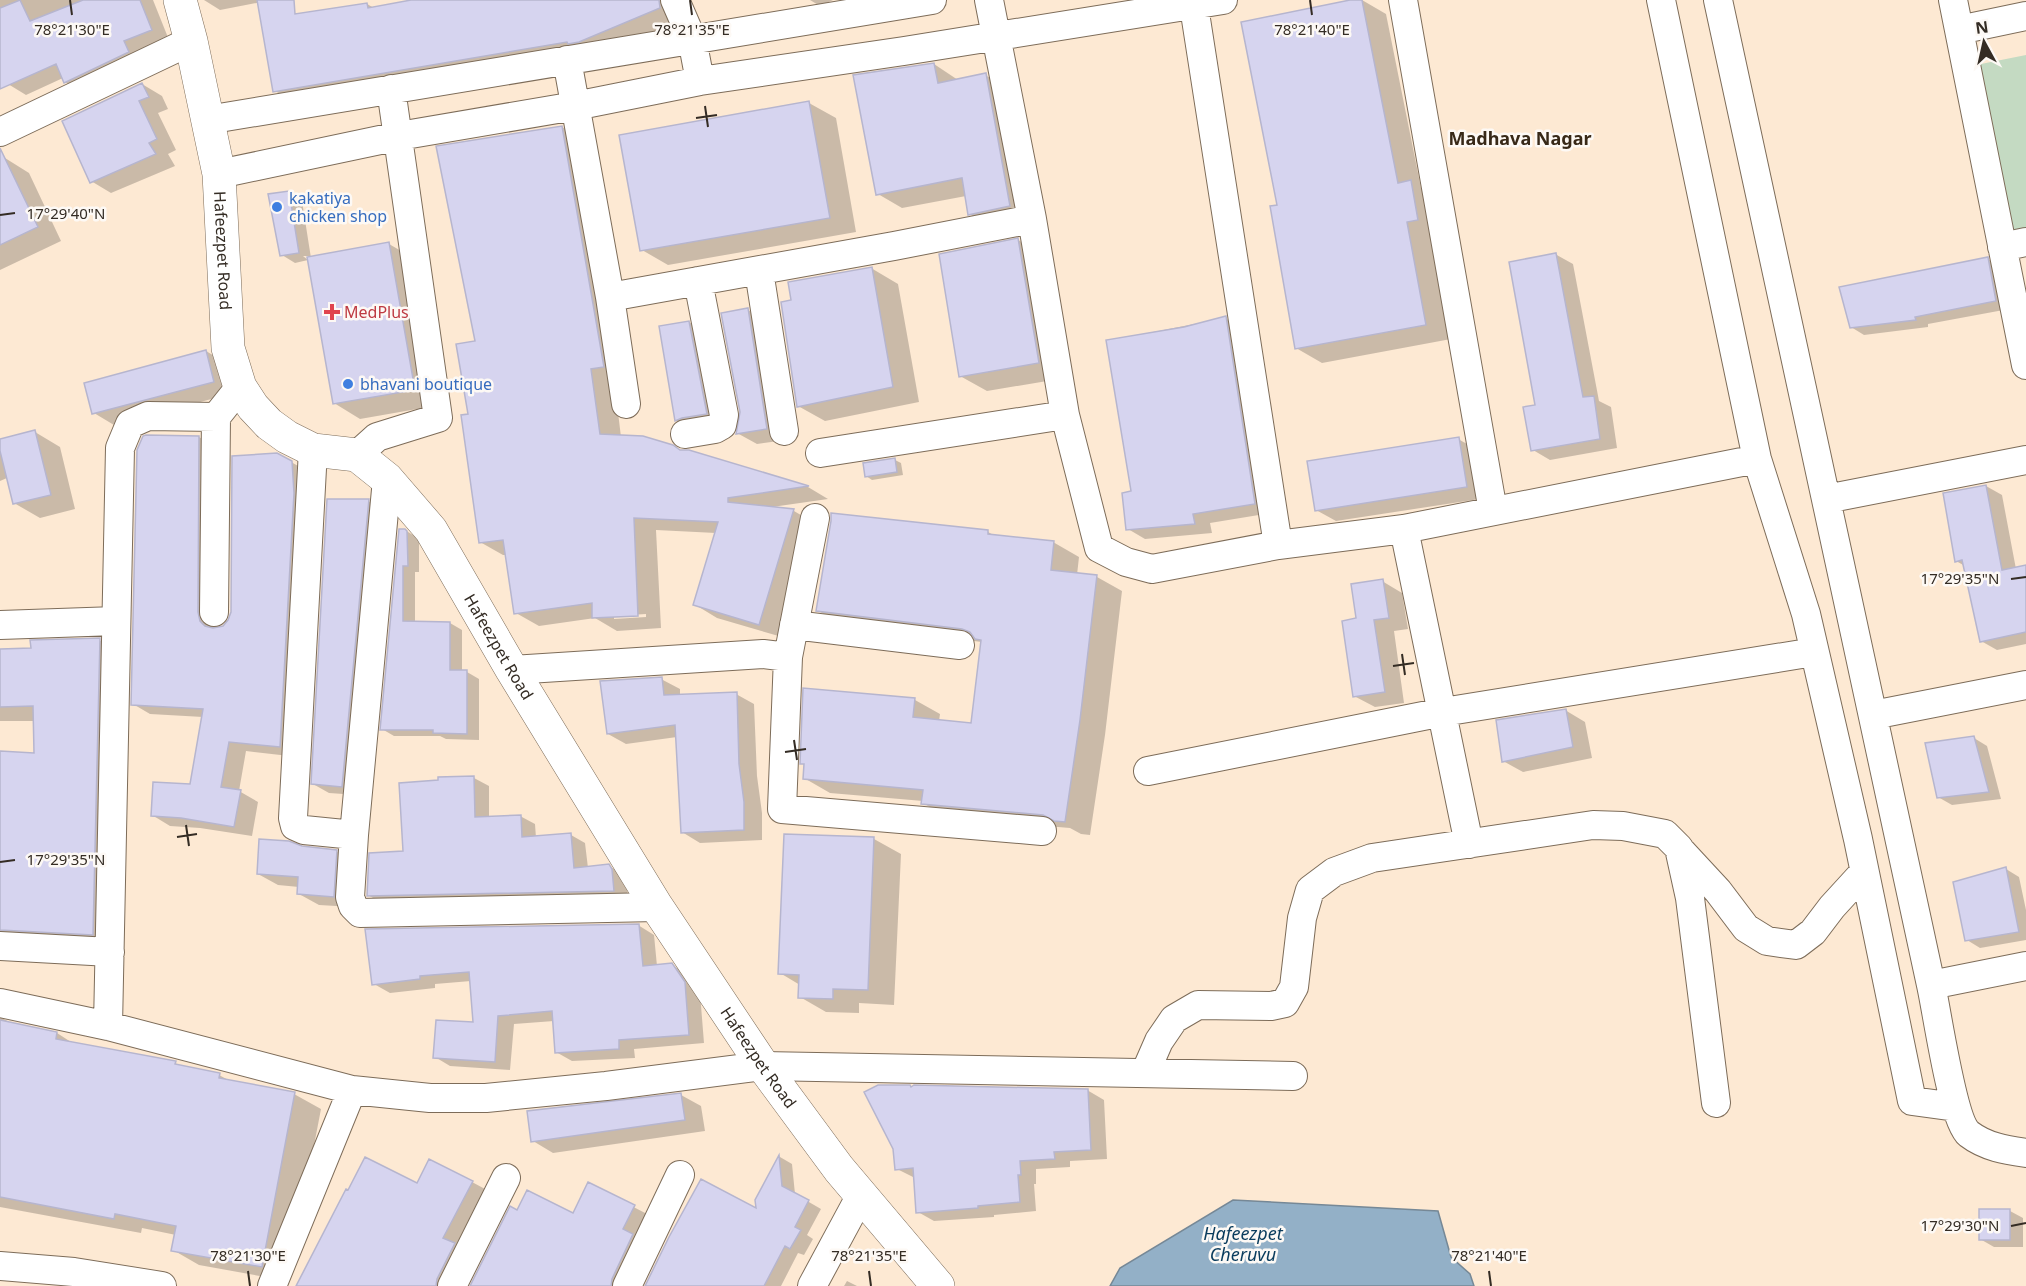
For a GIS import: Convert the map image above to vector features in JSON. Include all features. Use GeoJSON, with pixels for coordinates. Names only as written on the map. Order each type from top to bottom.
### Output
{"type":"FeatureCollection","features":[{"type":"Feature","properties":{"kind":"street","name":"Hafeezpet Road"},"geometry":{"type":"LineString","coordinates":[[180,0],[219,174],[228,348],[240,387],[253,407],[269,424],[287,437],[313,450],[357,454],[387,479],[431,530],[512,670],[657,907],[763,1066],[861,1195],[938,1286]]}},
{"type":"Feature","properties":{"kind":"street"},"geometry":{"type":"LineString","coordinates":[[675,0],[692,39],[700,81]]}},
{"type":"Feature","properties":{"kind":"street"},"geometry":{"type":"LineString","coordinates":[[989,0],[1032,219],[1065,415],[1099,548],[1126,562],[1152,569],[1278,545],[1404,529],[1757,459]]}},
{"type":"Feature","properties":{"kind":"street"},"geometry":{"type":"LineString","coordinates":[[219,174],[399,136],[575,106],[700,81],[904,51],[1193,2],[1223,0]]}},
{"type":"Feature","properties":{"kind":"street"},"geometry":{"type":"LineString","coordinates":[[1403,0],[1493,511]]}},
{"type":"Feature","properties":{"kind":"street"},"geometry":{"type":"LineString","coordinates":[[1661,0],[1757,459],[1806,614],[1864,872],[1912,1101],[1956,1107]]}},
{"type":"Feature","properties":{"kind":"street"},"geometry":{"type":"LineString","coordinates":[[1718,0],[1956,1107],[1967,1132],[1995,1148],[2026,1153]]}},
{"type":"Feature","properties":{"kind":"street"},"geometry":{"type":"LineString","coordinates":[[1953,0],[2014,244],[2026,365]]}},
{"type":"Feature","properties":{"kind":"street"},"geometry":{"type":"LineString","coordinates":[[207,120],[917,1]]}},
{"type":"Feature","properties":{"kind":"street"},"geometry":{"type":"LineString","coordinates":[[1193,2],[1278,545]]}},
{"type":"Feature","properties":{"kind":"street"},"geometry":{"type":"LineString","coordinates":[[1959,30],[2026,16]]}},
{"type":"Feature","properties":{"kind":"street"},"geometry":{"type":"LineString","coordinates":[[0,132],[191,41]]}},
{"type":"Feature","properties":{"kind":"street"},"geometry":{"type":"LineString","coordinates":[[567,60],[610,297],[626,404]]}},
{"type":"Feature","properties":{"kind":"street"},"geometry":{"type":"LineString","coordinates":[[357,454],[377,437],[438,418],[392,89]]}},
{"type":"Feature","properties":{"kind":"street"},"geometry":{"type":"LineString","coordinates":[[610,297],[1032,219]]}},
{"type":"Feature","properties":{"kind":"street"},"geometry":{"type":"LineString","coordinates":[[759,271],[784,431]]}},
{"type":"Feature","properties":{"kind":"street"},"geometry":{"type":"LineString","coordinates":[[685,434],[715,429],[722,425],[724,415],[698,281]]}},
{"type":"Feature","properties":{"kind":"street"},"geometry":{"type":"LineString","coordinates":[[214,612],[216,417],[240,387]]}},
{"type":"Feature","properties":{"kind":"street"},"geometry":{"type":"LineString","coordinates":[[820,453],[1065,415]]}},
{"type":"Feature","properties":{"kind":"street"},"geometry":{"type":"LineString","coordinates":[[108,1026],[120,448],[130,424],[148,416],[216,417]]}},
{"type":"Feature","properties":{"kind":"street"},"geometry":{"type":"LineString","coordinates":[[313,450],[293,818],[295,826],[304,830],[354,835]]}},
{"type":"Feature","properties":{"kind":"street"},"geometry":{"type":"LineString","coordinates":[[1826,499],[2026,460]]}},
{"type":"Feature","properties":{"kind":"street"},"geometry":{"type":"LineString","coordinates":[[387,479],[354,835],[350,897],[353,906],[360,912],[657,907]]}},
{"type":"Feature","properties":{"kind":"street"},"geometry":{"type":"LineString","coordinates":[[815,518],[788,657],[782,809],[1042,831]]}},
{"type":"Feature","properties":{"kind":"street"},"geometry":{"type":"LineString","coordinates":[[1404,529],[1469,844]]}},
{"type":"Feature","properties":{"kind":"street"},"geometry":{"type":"LineString","coordinates":[[0,625],[116,621]]}},
{"type":"Feature","properties":{"kind":"street"},"geometry":{"type":"LineString","coordinates":[[794,625],[960,645]]}},
{"type":"Feature","properties":{"kind":"street"},"geometry":{"type":"LineString","coordinates":[[1148,771],[1443,712],[1815,652]]}},
{"type":"Feature","properties":{"kind":"street"},"geometry":{"type":"LineString","coordinates":[[512,670],[763,654],[788,657]]}},
{"type":"Feature","properties":{"kind":"street"},"geometry":{"type":"LineString","coordinates":[[1834,737],[1874,722],[2026,685]]}},
{"type":"Feature","properties":{"kind":"street"},"geometry":{"type":"LineString","coordinates":[[1145,1073],[1159,1041],[1174,1019],[1198,1005],[1271,1006],[1286,1003],[1294,987],[1302,918],[1310,890],[1334,872],[1372,858],[1593,825],[1623,826],[1665,834],[1718,891],[1746,928],[1767,941],[1796,945],[1813,932],[1864,872]]}},
{"type":"Feature","properties":{"kind":"street"},"geometry":{"type":"LineString","coordinates":[[1679,848],[1690,898],[1716,1103]]}},
{"type":"Feature","properties":{"kind":"street"},"geometry":{"type":"LineString","coordinates":[[0,946],[110,952]]}},
{"type":"Feature","properties":{"kind":"street"},"geometry":{"type":"LineString","coordinates":[[1931,985],[2026,966]]}},
{"type":"Feature","properties":{"kind":"street"},"geometry":{"type":"LineString","coordinates":[[0,1002],[108,1026],[352,1090],[430,1098],[486,1098],[606,1086],[763,1066],[1293,1076]]}},
{"type":"Feature","properties":{"kind":"street"},"geometry":{"type":"LineString","coordinates":[[272,1286],[352,1090]]}},
{"type":"Feature","properties":{"kind":"street"},"geometry":{"type":"LineString","coordinates":[[627,1286],[680,1175]]}},
{"type":"Feature","properties":{"kind":"street"},"geometry":{"type":"LineString","coordinates":[[452,1286],[506,1178]]}},
{"type":"Feature","properties":{"kind":"street"},"geometry":{"type":"LineString","coordinates":[[812,1286],[861,1195]]}},
{"type":"Feature","properties":{"kind":"street"},"geometry":{"type":"LineString","coordinates":[[0,1266],[104,1281],[162,1286]]}},
{"type":"Feature","properties":{"kind":"green space"},"geometry":{"type":"Polygon","coordinates":[[[2026,55],[2026,234],[2006,238],[1971,66],[2026,55]]]}},
{"type":"Feature","properties":{"kind":"water","name":"Hafeezpet Cheruvu"},"geometry":{"type":"Polygon","coordinates":[[[1233,1200],[1438,1211],[1451,1257],[1470,1274],[1474,1286],[1110,1286],[1120,1268],[1233,1200]]]}},
{"type":"Feature","properties":{"kind":"building"},"geometry":{"type":"Polygon","coordinates":[[[20,0],[30,21],[83,0],[140,0],[152,30],[124,41],[129,52],[64,83],[56,64],[0,89],[0,8],[20,0]]]}},
{"type":"Feature","properties":{"kind":"building"},"geometry":{"type":"Polygon","coordinates":[[[257,0],[294,0],[295,14],[367,3],[368,8],[411,0],[659,0],[660,8],[579,42],[568,44],[567,42],[273,92],[257,0]]]}},
{"type":"Feature","properties":{"kind":"building"},"geometry":{"type":"Polygon","coordinates":[[[1350,0],[1362,0],[1398,183],[1411,180],[1418,220],[1407,222],[1426,325],[1295,349],[1270,206],[1277,205],[1241,22],[1350,0]]]}},
{"type":"Feature","properties":{"kind":"building"},"geometry":{"type":"Polygon","coordinates":[[[934,63],[938,83],[986,73],[1010,206],[968,215],[962,178],[876,195],[853,75],[934,63]]]}},
{"type":"Feature","properties":{"kind":"building"},"geometry":{"type":"Polygon","coordinates":[[[142,83],[149,97],[139,101],[157,139],[149,143],[156,154],[90,183],[62,121],[142,83]]]}},
{"type":"Feature","properties":{"kind":"building"},"geometry":{"type":"Polygon","coordinates":[[[809,101],[830,218],[640,251],[619,135],[809,101]]]}},
{"type":"Feature","properties":{"kind":"building"},"geometry":{"type":"Polygon","coordinates":[[[562,126],[604,367],[591,369],[600,434],[643,436],[673,445],[680,450],[689,450],[809,486],[728,498],[728,502],[794,509],[759,625],[693,605],[718,522],[634,518],[638,616],[592,618],[592,603],[514,614],[503,540],[479,543],[461,415],[468,414],[456,344],[475,341],[436,146],[562,126]]]}},
{"type":"Feature","properties":{"kind":"building"},"geometry":{"type":"Polygon","coordinates":[[[0,148],[38,227],[0,245],[0,148]]]}},
{"type":"Feature","properties":{"kind":"building"},"geometry":{"type":"Polygon","coordinates":[[[289,191],[299,253],[280,256],[268,194],[289,191]]]}},
{"type":"Feature","properties":{"kind":"building"},"geometry":{"type":"Polygon","coordinates":[[[1018,238],[1039,363],[959,377],[939,254],[1018,238]]]}},
{"type":"Feature","properties":{"kind":"building"},"geometry":{"type":"Polygon","coordinates":[[[389,242],[415,390],[333,404],[307,257],[389,242]]]}},
{"type":"Feature","properties":{"kind":"building"},"geometry":{"type":"Polygon","coordinates":[[[1556,253],[1583,397],[1594,396],[1600,439],[1531,451],[1523,407],[1535,405],[1509,262],[1556,253]]]}},
{"type":"Feature","properties":{"kind":"building"},"geometry":{"type":"Polygon","coordinates":[[[1988,257],[1996,301],[1915,317],[1916,320],[1850,328],[1839,287],[1988,257]]]}},
{"type":"Feature","properties":{"kind":"building"},"geometry":{"type":"Polygon","coordinates":[[[872,267],[893,387],[797,407],[781,302],[791,300],[788,282],[872,267]]]}},
{"type":"Feature","properties":{"kind":"building"},"geometry":{"type":"Polygon","coordinates":[[[748,308],[767,429],[736,434],[740,412],[721,313],[748,308]]]}},
{"type":"Feature","properties":{"kind":"building"},"geometry":{"type":"Polygon","coordinates":[[[1226,316],[1255,504],[1193,514],[1195,524],[1126,530],[1122,493],[1131,491],[1106,340],[1184,327],[1226,316]]]}},
{"type":"Feature","properties":{"kind":"building"},"geometry":{"type":"Polygon","coordinates":[[[689,321],[707,414],[675,421],[659,326],[689,321]]]}},
{"type":"Feature","properties":{"kind":"building"},"geometry":{"type":"Polygon","coordinates":[[[206,350],[214,382],[92,414],[84,383],[206,350]]]}},
{"type":"Feature","properties":{"kind":"building"},"geometry":{"type":"Polygon","coordinates":[[[35,430],[51,495],[13,504],[0,451],[0,439],[35,430]]]}},
{"type":"Feature","properties":{"kind":"building"},"geometry":{"type":"Polygon","coordinates":[[[143,436],[199,436],[198,612],[200,621],[205,626],[213,628],[223,626],[231,612],[232,456],[277,453],[292,461],[294,493],[280,747],[229,742],[221,787],[241,790],[234,827],[181,818],[151,816],[153,782],[190,784],[203,709],[131,705],[137,450],[143,436]]]}},
{"type":"Feature","properties":{"kind":"building"},"geometry":{"type":"Polygon","coordinates":[[[1459,437],[1467,487],[1315,511],[1307,461],[1459,437]]]}},
{"type":"Feature","properties":{"kind":"building"},"geometry":{"type":"Polygon","coordinates":[[[895,458],[897,472],[865,477],[863,463],[895,458]]]}},
{"type":"Feature","properties":{"kind":"building"},"geometry":{"type":"Polygon","coordinates":[[[1986,485],[2002,570],[2026,565],[2026,632],[1980,642],[1962,560],[1955,562],[1943,493],[1986,485]]]}},
{"type":"Feature","properties":{"kind":"building"},"geometry":{"type":"Polygon","coordinates":[[[327,499],[369,499],[342,787],[311,784],[327,499]]]}},
{"type":"Feature","properties":{"kind":"building"},"geometry":{"type":"Polygon","coordinates":[[[831,513],[988,530],[988,534],[1054,541],[1051,570],[1097,575],[1065,822],[1054,821],[1043,815],[921,804],[923,790],[803,779],[804,764],[800,764],[803,688],[915,698],[913,717],[971,723],[981,640],[975,639],[970,632],[962,629],[816,611],[831,513]]]}},
{"type":"Feature","properties":{"kind":"building"},"geometry":{"type":"Polygon","coordinates":[[[399,529],[407,531],[408,566],[403,566],[403,621],[450,622],[450,670],[467,670],[467,734],[433,733],[433,730],[380,730],[399,529]]]}},
{"type":"Feature","properties":{"kind":"building"},"geometry":{"type":"Polygon","coordinates":[[[1383,579],[1389,618],[1374,620],[1385,692],[1353,697],[1342,621],[1356,618],[1351,584],[1383,579]]]}},
{"type":"Feature","properties":{"kind":"building"},"geometry":{"type":"Polygon","coordinates":[[[100,638],[93,935],[0,930],[0,751],[34,753],[33,706],[0,707],[0,649],[31,648],[30,640],[100,638]]]}},
{"type":"Feature","properties":{"kind":"building"},"geometry":{"type":"Polygon","coordinates":[[[662,677],[664,695],[737,692],[744,830],[681,833],[675,725],[607,734],[600,681],[662,677]]]}},
{"type":"Feature","properties":{"kind":"building"},"geometry":{"type":"Polygon","coordinates":[[[1566,709],[1573,747],[1502,762],[1496,720],[1566,709]]]}},
{"type":"Feature","properties":{"kind":"building"},"geometry":{"type":"Polygon","coordinates":[[[1974,736],[1989,792],[1937,798],[1925,743],[1974,736]]]}},
{"type":"Feature","properties":{"kind":"building"},"geometry":{"type":"Polygon","coordinates":[[[474,776],[475,817],[521,815],[522,837],[571,833],[574,868],[609,864],[612,869],[614,891],[367,896],[369,853],[403,851],[399,783],[438,780],[438,777],[474,776]]]}},
{"type":"Feature","properties":{"kind":"building"},"geometry":{"type":"Polygon","coordinates":[[[784,834],[874,837],[868,990],[833,989],[833,999],[798,998],[799,975],[778,974],[784,834]]]}},
{"type":"Feature","properties":{"kind":"building"},"geometry":{"type":"Polygon","coordinates":[[[259,839],[289,841],[302,846],[337,850],[334,897],[297,894],[298,877],[257,874],[259,839]]]}},
{"type":"Feature","properties":{"kind":"building"},"geometry":{"type":"Polygon","coordinates":[[[2006,867],[2019,932],[1965,941],[1953,882],[2006,867]]]}},
{"type":"Feature","properties":{"kind":"building"},"geometry":{"type":"Polygon","coordinates":[[[639,924],[643,966],[672,963],[685,982],[689,1035],[619,1040],[619,1049],[555,1053],[552,1011],[498,1016],[495,1062],[433,1058],[436,1020],[473,1022],[469,972],[420,976],[420,979],[372,985],[365,929],[639,924]]]}},
{"type":"Feature","properties":{"kind":"building"},"geometry":{"type":"Polygon","coordinates":[[[0,1020],[57,1032],[56,1039],[176,1061],[175,1064],[220,1073],[219,1078],[295,1092],[262,1267],[171,1251],[176,1226],[115,1214],[114,1219],[0,1197],[0,1020]]]}},
{"type":"Feature","properties":{"kind":"building"},"geometry":{"type":"Polygon","coordinates":[[[878,1085],[1088,1089],[1091,1150],[1054,1152],[1055,1159],[1020,1161],[1021,1175],[1018,1175],[1020,1202],[916,1213],[913,1168],[895,1170],[893,1149],[864,1092],[878,1085]]]}},
{"type":"Feature","properties":{"kind":"building"},"geometry":{"type":"Polygon","coordinates":[[[681,1093],[685,1120],[531,1142],[527,1111],[681,1093]]]}},
{"type":"Feature","properties":{"kind":"building"},"geometry":{"type":"Polygon","coordinates":[[[779,1155],[782,1186],[809,1200],[795,1227],[801,1230],[790,1249],[785,1246],[764,1286],[645,1286],[701,1179],[756,1208],[755,1200],[779,1155]]]}},
{"type":"Feature","properties":{"kind":"building"},"geometry":{"type":"Polygon","coordinates":[[[365,1157],[417,1183],[429,1159],[473,1181],[443,1238],[455,1243],[437,1279],[436,1286],[296,1286],[365,1157]]]}},
{"type":"Feature","properties":{"kind":"building"},"geometry":{"type":"Polygon","coordinates":[[[588,1182],[635,1205],[623,1229],[633,1234],[612,1279],[611,1286],[470,1286],[510,1206],[517,1210],[527,1190],[573,1213],[588,1182]]]}},
{"type":"Feature","properties":{"kind":"building"},"geometry":{"type":"Polygon","coordinates":[[[1979,1209],[2010,1209],[2010,1240],[1979,1240],[1979,1209]]]}},
{"type":"Feature","properties":{"kind":"place","name":"kakatiya chicken shop"},"geometry":{"type":"Point","coordinates":[277,207]}},
{"type":"Feature","properties":{"kind":"place","name":"MedPlus"},"geometry":{"type":"Point","coordinates":[332,312]}},
{"type":"Feature","properties":{"kind":"place","name":"bhavani boutique"},"geometry":{"type":"Point","coordinates":[348,384]}},
{"type":"Feature","properties":{"kind":"district","name":"Madhava Nagar"},"geometry":{"type":"Point","coordinates":[1520,138]}}]}
